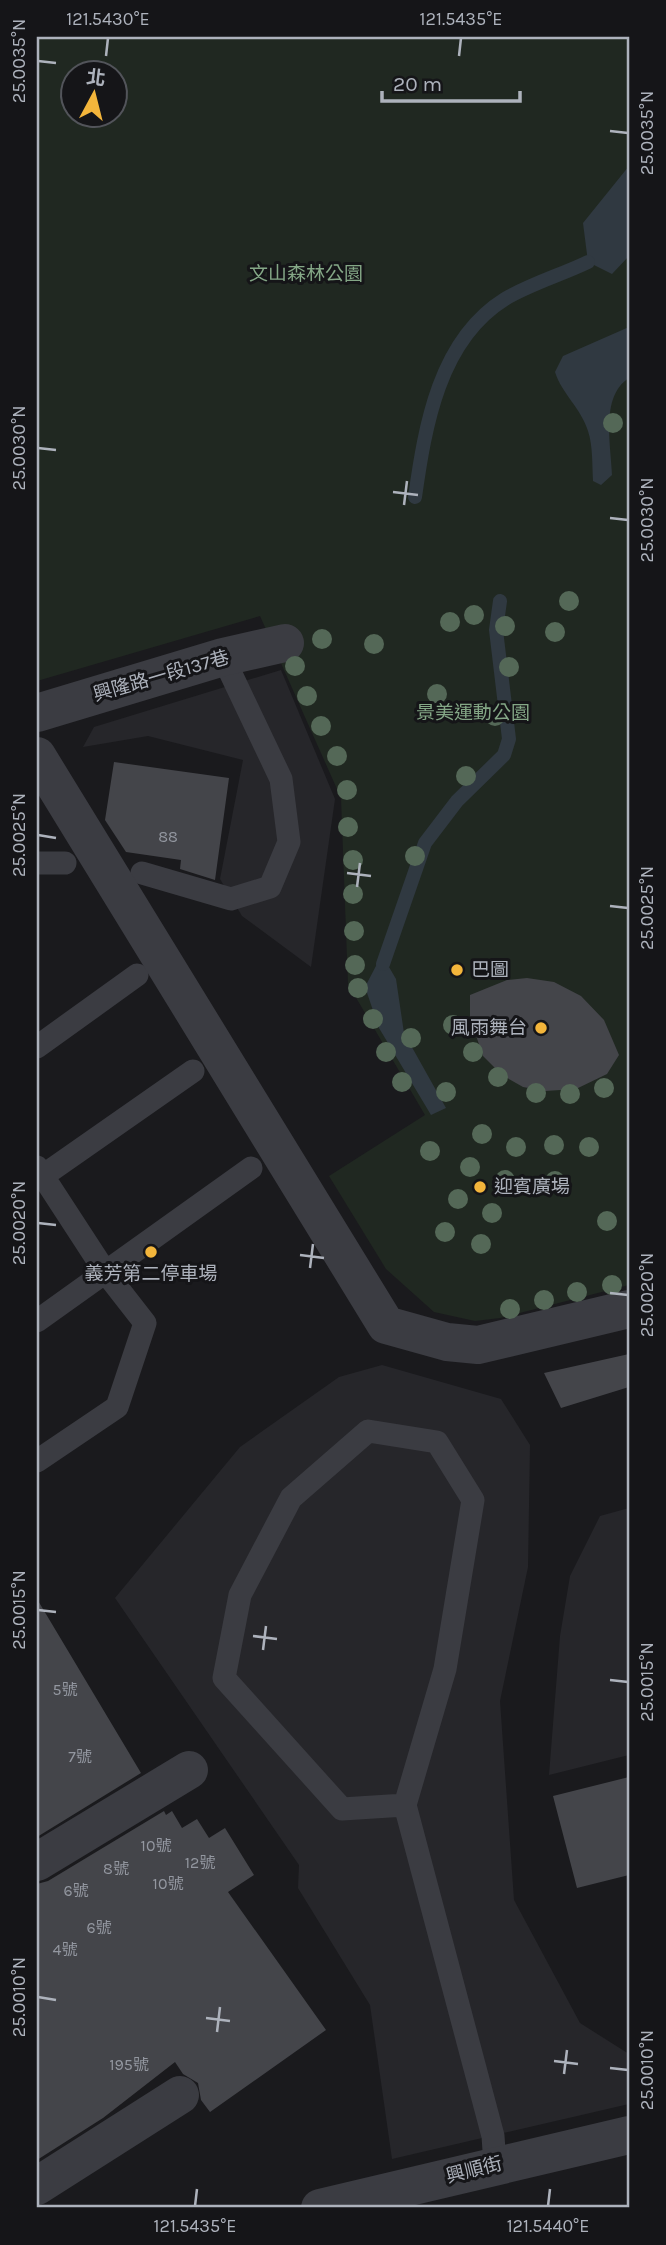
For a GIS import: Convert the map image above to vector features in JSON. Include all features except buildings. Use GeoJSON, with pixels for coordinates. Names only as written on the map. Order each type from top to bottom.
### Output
{"type":"FeatureCollection","features":[{"type":"Feature","properties":{"kind":"street","name":"興隆路一段137巷"},"geometry":{"type":"LineString","coordinates":[[37,712],[223,657],[285,643]]}},
{"type":"Feature","properties":{"kind":"street"},"geometry":{"type":"LineString","coordinates":[[37,757],[386,1325],[447,1342],[478,1345],[629,1309]]}},
{"type":"Feature","properties":{"kind":"street"},"geometry":{"type":"LineString","coordinates":[[37,1862],[189,1770]]}},
{"type":"Feature","properties":{"kind":"street"},"geometry":{"type":"LineString","coordinates":[[37,2186],[180,2095]]}},
{"type":"Feature","properties":{"kind":"street","name":"興順街"},"geometry":{"type":"LineString","coordinates":[[320,2208],[629,2135]]}},
{"type":"Feature","properties":{"kind":"lane"},"geometry":{"type":"LineString","coordinates":[[142,873],[232,899],[270,887],[289,842],[281,779],[223,657]]}},
{"type":"Feature","properties":{"kind":"lane"},"geometry":{"type":"LineString","coordinates":[[37,863],[65,863]]}},
{"type":"Feature","properties":{"kind":"lane"},"geometry":{"type":"LineString","coordinates":[[37,1047],[137,975]]}},
{"type":"Feature","properties":{"kind":"lane"},"geometry":{"type":"LineString","coordinates":[[37,1461],[117,1407],[145,1323],[106,1273],[39,1174],[193,1071]]}},
{"type":"Feature","properties":{"kind":"lane"},"geometry":{"type":"LineString","coordinates":[[37,1321],[251,1168]]}},
{"type":"Feature","properties":{"kind":"lane"},"geometry":{"type":"LineString","coordinates":[[405,1805],[342,1809],[224,1678],[240,1595],[291,1498],[368,1431],[437,1442],[472,1500],[445,1669],[405,1805],[492,2136],[495,2165]]}},
{"type":"Feature","properties":{"kind":"shaded area"},"geometry":{"type":"Polygon","coordinates":[[[629,166],[629,256],[612,274],[588,262],[583,223],[629,166]]]}},
{"type":"Feature","properties":{"kind":"shaded area"},"geometry":{"type":"Polygon","coordinates":[[[629,327],[629,378],[620,386],[614,397],[609,422],[612,475],[601,485],[593,481],[591,443],[585,423],[555,372],[563,356],[629,327]]]}},
{"type":"Feature","properties":{"kind":"shaded area"},"geometry":{"type":"Polygon","coordinates":[[[281,670],[335,799],[311,967],[242,916],[220,879],[243,760],[148,736],[83,747],[94,727],[281,670]]]}},
{"type":"Feature","properties":{"kind":"shaded area"},"geometry":{"type":"Polygon","coordinates":[[[377,964],[389,967],[396,979],[404,1033],[446,1108],[431,1115],[379,1028],[365,987],[377,964]]]}},
{"type":"Feature","properties":{"kind":"shaded area"},"geometry":{"type":"Polygon","coordinates":[[[382,1365],[501,1399],[530,1445],[528,1567],[500,1701],[514,1900],[580,2023],[629,2054],[629,2104],[392,2159],[370,2005],[298,1888],[299,1865],[115,1598],[240,1447],[339,1377],[382,1365]]]}},
{"type":"Feature","properties":{"kind":"shaded area"},"geometry":{"type":"Polygon","coordinates":[[[629,1508],[629,1755],[549,1775],[560,1636],[570,1576],[600,1516],[629,1508]]]}},
{"type":"Feature","properties":{"kind":"green space"},"geometry":{"type":"Polygon","coordinates":[[[37,37],[629,37],[629,1285],[500,1318],[475,1321],[434,1312],[386,1269],[329,1176],[425,1115],[348,984],[341,798],[260,616],[37,681],[37,37]]]}},
{"type":"Feature","properties":{"kind":"waterway"},"geometry":{"type":"LineString","coordinates":[[415,497],[430,414],[450,361],[464,337],[483,316],[505,299],[588,262]]}},
{"type":"Feature","properties":{"kind":"waterway"},"geometry":{"type":"LineString","coordinates":[[383,964],[425,843],[457,801],[504,755],[509,739],[496,630],[500,601]]}},
{"type":"Feature","properties":{"kind":"place","name":"巴圖"},"geometry":{"type":"Point","coordinates":[457,970]}},
{"type":"Feature","properties":{"kind":"place","name":"風雨舞台"},"geometry":{"type":"Point","coordinates":[541,1028]}},
{"type":"Feature","properties":{"kind":"place","name":"迎賓廣場"},"geometry":{"type":"Point","coordinates":[480,1187]}},
{"type":"Feature","properties":{"kind":"place","name":"義芳第二停車場"},"geometry":{"type":"Point","coordinates":[151,1252]}},
{"type":"Feature","properties":{"kind":"park label","name":"文山森林公園"},"geometry":{"type":"Point","coordinates":[306,274]}},
{"type":"Feature","properties":{"kind":"park label","name":"景美運動公園"},"geometry":{"type":"Point","coordinates":[473,713]}}]}
